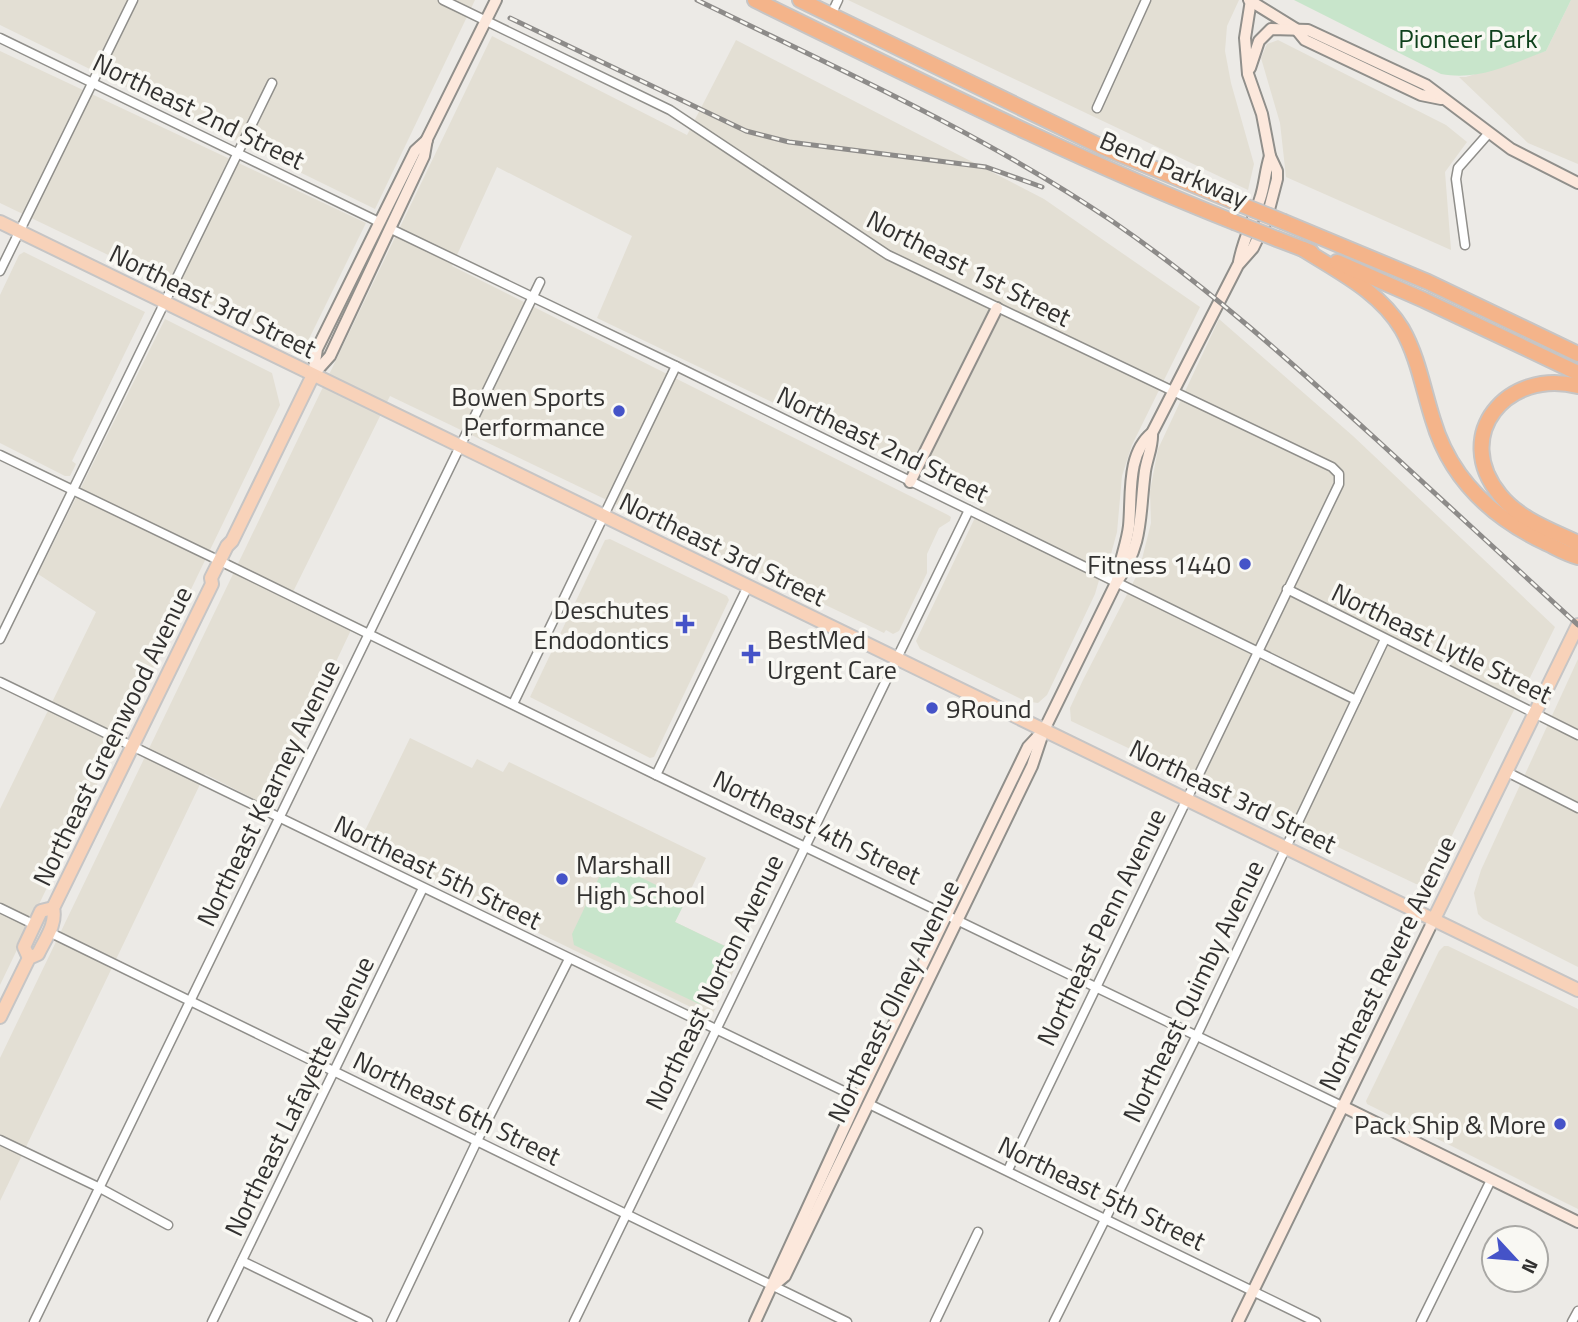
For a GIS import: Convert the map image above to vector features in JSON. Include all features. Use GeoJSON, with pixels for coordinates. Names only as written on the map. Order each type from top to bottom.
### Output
{"type":"FeatureCollection","features":[{"type":"Feature","properties":{"kind":"highway","name":"Bend Parkway"},"geometry":{"type":"LineString","coordinates":[[755,0],[1131,180],[1413,295],[1578,373]]}},
{"type":"Feature","properties":{"kind":"highway","name":"Bend Parkway"},"geometry":{"type":"LineString","coordinates":[[800,0],[1102,147],[1437,286],[1578,354]]}},
{"type":"Feature","properties":{"kind":"highway"},"geometry":{"type":"LineString","coordinates":[[1303,249],[1360,285],[1387,309],[1413,351],[1433,421],[1446,453],[1477,498],[1518,530],[1578,557]]}},
{"type":"Feature","properties":{"kind":"highway"},"geometry":{"type":"LineString","coordinates":[[1578,386],[1552,382],[1532,384],[1514,392],[1500,404],[1489,419],[1482,440],[1483,459],[1490,479],[1501,496],[1536,523],[1578,543]]}},
{"type":"Feature","properties":{"kind":"main road","name":"Northeast Greenwood Avenue"},"geometry":{"type":"LineString","coordinates":[[0,1017],[29,958],[38,954],[49,932],[55,918],[53,908],[212,584],[217,582],[227,546],[232,541],[313,375],[330,356],[424,156],[427,139],[496,0]]}},
{"type":"Feature","properties":{"kind":"main road"},"geometry":{"type":"LineString","coordinates":[[1251,0],[1296,29],[1306,40],[1421,95],[1445,100]]}},
{"type":"Feature","properties":{"kind":"main road","name":"Northeast Olney Avenue"},"geometry":{"type":"LineString","coordinates":[[773,1286],[786,1276],[1032,766],[1044,730],[1116,583],[1129,529],[1135,463],[1142,441],[1152,433],[1238,265],[1253,248],[1266,221],[1278,171],[1270,156],[1262,114],[1248,74],[1245,38],[1251,0]]}},
{"type":"Feature","properties":{"kind":"main road"},"geometry":{"type":"LineString","coordinates":[[1248,74],[1264,34],[1271,29],[1308,30],[1426,85],[1511,149],[1578,183]]}},
{"type":"Feature","properties":{"kind":"main road"},"geometry":{"type":"LineString","coordinates":[[1377,74],[1382,70],[1401,78],[1414,79]]}},
{"type":"Feature","properties":{"kind":"main road","name":"Northeast Greenwood Avenue"},"geometry":{"type":"LineString","coordinates":[[313,375],[317,349],[415,151],[427,139]]}},
{"type":"Feature","properties":{"kind":"main road","name":"Northeast Olney Avenue"},"geometry":{"type":"LineString","coordinates":[[1238,265],[1242,244],[1263,191],[1265,169],[1270,156]]}},
{"type":"Feature","properties":{"kind":"main road","name":"Northeast 3rd Street"},"geometry":{"type":"LineString","coordinates":[[0,222],[1578,990]]}},
{"type":"Feature","properties":{"kind":"main road"},"geometry":{"type":"LineString","coordinates":[[910,482],[997,308]]}},
{"type":"Feature","properties":{"kind":"main road","name":"Northeast Revere Avenue"},"geometry":{"type":"LineString","coordinates":[[1238,1322],[1578,625]]}},
{"type":"Feature","properties":{"kind":"main road","name":"Northeast Olney Avenue"},"geometry":{"type":"LineString","coordinates":[[755,1322],[858,1098],[1028,747],[1044,730]]}},
{"type":"Feature","properties":{"kind":"main road","name":"Northeast Greenwood Avenue"},"geometry":{"type":"LineString","coordinates":[[29,958],[24,947],[34,925],[41,911],[53,908]]}},
{"type":"Feature","properties":{"kind":"main road","name":"Northeast 4th Street"},"geometry":{"type":"LineString","coordinates":[[1342,1106],[1578,1222]]}},
{"type":"Feature","properties":{"kind":"street"},"geometry":{"type":"LineString","coordinates":[[0,271],[133,0]]}},
{"type":"Feature","properties":{"kind":"street","name":"Northeast 1st Street"},"geometry":{"type":"LineString","coordinates":[[443,0],[670,110],[866,243],[1332,467],[1339,474]]}},
{"type":"Feature","properties":{"kind":"street"},"geometry":{"type":"LineString","coordinates":[[831,15],[838,0]]}},
{"type":"Feature","properties":{"kind":"street"},"geometry":{"type":"LineString","coordinates":[[1097,108],[1146,0]]}},
{"type":"Feature","properties":{"kind":"street","name":"Northeast 2nd Street"},"geometry":{"type":"LineString","coordinates":[[0,37],[379,222]]}},
{"type":"Feature","properties":{"kind":"street"},"geometry":{"type":"LineString","coordinates":[[0,639],[272,83]]}},
{"type":"Feature","properties":{"kind":"street"},"geometry":{"type":"LineString","coordinates":[[1465,245],[1456,178],[1458,168],[1488,134]]}},
{"type":"Feature","properties":{"kind":"street","name":"Northeast 2nd Street"},"geometry":{"type":"LineString","coordinates":[[391,229],[1356,700]]}},
{"type":"Feature","properties":{"kind":"street","name":"Northeast Kearney Avenue"},"geometry":{"type":"LineString","coordinates":[[34,1322],[540,282]]}},
{"type":"Feature","properties":{"kind":"street"},"geometry":{"type":"LineString","coordinates":[[513,704],[676,366]]}},
{"type":"Feature","properties":{"kind":"street","name":"Northeast 4th Street"},"geometry":{"type":"LineString","coordinates":[[0,455],[1342,1106]]}},
{"type":"Feature","properties":{"kind":"street","name":"Northeast Penn Avenue"},"geometry":{"type":"LineString","coordinates":[[1008,1170],[1256,651],[1339,484],[1339,474]]}},
{"type":"Feature","properties":{"kind":"street","name":"Northeast Norton Avenue"},"geometry":{"type":"LineString","coordinates":[[574,1322],[969,510]]}},
{"type":"Feature","properties":{"kind":"street"},"geometry":{"type":"LineString","coordinates":[[656,775],[748,586]]}},
{"type":"Feature","properties":{"kind":"street","name":"Northeast Lytle Street"},"geometry":{"type":"LineString","coordinates":[[1287,589],[1578,735]]}},
{"type":"Feature","properties":{"kind":"street","name":"Northeast Quimby Avenue"},"geometry":{"type":"LineString","coordinates":[[1054,1322],[1196,1037],[1385,639]]}},
{"type":"Feature","properties":{"kind":"street","name":"Northeast 5th Street"},"geometry":{"type":"LineString","coordinates":[[0,682],[858,1098]]}},
{"type":"Feature","properties":{"kind":"street"},"geometry":{"type":"LineString","coordinates":[[1507,772],[1578,808]]}},
{"type":"Feature","properties":{"kind":"street","name":"Northeast Lafayette Avenue"},"geometry":{"type":"LineString","coordinates":[[212,1322],[423,888]]}},
{"type":"Feature","properties":{"kind":"street"},"geometry":{"type":"LineString","coordinates":[[0,908],[34,925]]}},
{"type":"Feature","properties":{"kind":"street","name":"Northeast 6th Street"},"geometry":{"type":"LineString","coordinates":[[49,932],[847,1322]]}},
{"type":"Feature","properties":{"kind":"street"},"geometry":{"type":"LineString","coordinates":[[391,1322],[477,1141],[569,959]]}},
{"type":"Feature","properties":{"kind":"street","name":"Northeast 5th Street"},"geometry":{"type":"LineString","coordinates":[[869,1104],[1316,1322]]}},
{"type":"Feature","properties":{"kind":"street"},"geometry":{"type":"LineString","coordinates":[[0,1140],[98,1187],[168,1225]]}},
{"type":"Feature","properties":{"kind":"street"},"geometry":{"type":"LineString","coordinates":[[1421,1322],[1491,1180]]}},
{"type":"Feature","properties":{"kind":"street"},"geometry":{"type":"LineString","coordinates":[[935,1322],[978,1232]]}},
{"type":"Feature","properties":{"kind":"street"},"geometry":{"type":"LineString","coordinates":[[242,1261],[368,1322]]}},
{"type":"Feature","properties":{"kind":"street"},"geometry":{"type":"LineString","coordinates":[[1572,1322],[1578,1311]]}},
{"type":"Feature","properties":{"kind":"shaded area"},"geometry":{"type":"Polygon","coordinates":[[[0,0],[475,0],[375,209],[0,25],[0,0]]]}},
{"type":"Feature","properties":{"kind":"shaded area"},"geometry":{"type":"Polygon","coordinates":[[[848,0],[1239,0],[1227,26],[1225,51],[1231,83],[1254,164],[1248,190],[848,0]]]}},
{"type":"Feature","properties":{"kind":"shaded area"},"geometry":{"type":"Polygon","coordinates":[[[1571,0],[1578,0],[1578,164],[1528,143],[1459,77],[1546,51],[1571,0]]]}},
{"type":"Feature","properties":{"kind":"shaded area"},"geometry":{"type":"Polygon","coordinates":[[[492,36],[687,135],[736,40],[1044,199],[1200,307],[1132,445],[1122,476],[1117,532],[1095,594],[1047,695],[1038,703],[1025,701],[920,649],[916,641],[982,503],[597,318],[632,236],[497,167],[452,266],[948,515],[951,517],[950,521],[939,528],[927,554],[927,573],[899,631],[893,634],[886,630],[884,633],[390,396],[289,600],[351,630],[268,806],[205,774],[0,1201],[0,1058],[492,36]]]}},
{"type":"Feature","properties":{"kind":"shaded area"},"geometry":{"type":"Polygon","coordinates":[[[1278,40],[1446,125],[1467,142],[1445,172],[1451,250],[1286,177],[1280,123],[1261,58],[1267,44],[1278,40]]]}},
{"type":"Feature","properties":{"kind":"shaded area"},"geometry":{"type":"Polygon","coordinates":[[[0,51],[366,223],[304,349],[0,203],[0,51]]]}},
{"type":"Feature","properties":{"kind":"shaded area"},"geometry":{"type":"Polygon","coordinates":[[[24,252],[145,312],[72,461],[76,464],[70,476],[65,476],[0,443],[0,295],[19,255],[24,252]]]}},
{"type":"Feature","properties":{"kind":"shaded area"},"geometry":{"type":"Polygon","coordinates":[[[165,319],[272,373],[280,405],[0,985],[0,809],[96,612],[38,574],[165,319]]]}},
{"type":"Feature","properties":{"kind":"shaded area"},"geometry":{"type":"Polygon","coordinates":[[[1219,319],[1353,436],[1555,627],[1427,886],[1416,884],[1071,721],[1070,708],[1139,571],[1151,523],[1150,491],[1158,449],[1219,319]]]}},
{"type":"Feature","properties":{"kind":"shaded area"},"geometry":{"type":"Polygon","coordinates":[[[610,539],[727,596],[729,600],[654,757],[650,758],[530,697],[605,540],[610,539]]]}},
{"type":"Feature","properties":{"kind":"shaded area"},"geometry":{"type":"Polygon","coordinates":[[[1578,659],[1578,967],[1483,919],[1478,914],[1474,893],[1481,870],[1578,659]]]}},
{"type":"Feature","properties":{"kind":"shaded area","name":"Marshall High School"},"geometry":{"type":"Polygon","coordinates":[[[410,738],[472,768],[477,759],[503,772],[509,762],[706,858],[675,922],[742,954],[711,1017],[358,845],[410,738]]]}},
{"type":"Feature","properties":{"kind":"shaded area"},"geometry":{"type":"Polygon","coordinates":[[[1444,946],[1578,1009],[1578,1209],[1367,1104],[1366,1101],[1439,951],[1444,946]]]}},
{"type":"Feature","properties":{"kind":"green space","name":"Pioneer Park"},"geometry":{"type":"Polygon","coordinates":[[[1294,0],[1571,0],[1546,51],[1495,70],[1455,76],[1441,74],[1294,0]]]}},
{"type":"Feature","properties":{"kind":"green space"},"geometry":{"type":"Polygon","coordinates":[[[614,864],[686,900],[675,922],[733,950],[709,1000],[699,1004],[574,945],[572,934],[604,867],[614,864]]]}},
{"type":"Feature","properties":{"kind":"railway"},"geometry":{"type":"LineString","coordinates":[[697,0],[961,131],[1063,189],[1112,221],[1182,272],[1281,354],[1578,625]]}},
{"type":"Feature","properties":{"kind":"railway"},"geometry":{"type":"LineString","coordinates":[[510,18],[746,131],[789,142],[986,167],[1042,187]]}},
{"type":"Feature","properties":{"kind":"place","name":"Bowen Sports Performance"},"geometry":{"type":"Point","coordinates":[619,411]}},
{"type":"Feature","properties":{"kind":"place","name":"Fitness 1440"},"geometry":{"type":"Point","coordinates":[1245,564]}},
{"type":"Feature","properties":{"kind":"place","name":"Deschutes Endodontics"},"geometry":{"type":"Point","coordinates":[685,624]}},
{"type":"Feature","properties":{"kind":"place","name":"BestMed Urgent Care"},"geometry":{"type":"Point","coordinates":[751,654]}},
{"type":"Feature","properties":{"kind":"place","name":"9Round"},"geometry":{"type":"Point","coordinates":[932,708]}},
{"type":"Feature","properties":{"kind":"place","name":"Marshall High School"},"geometry":{"type":"Point","coordinates":[562,879]}},
{"type":"Feature","properties":{"kind":"place","name":"Pack Ship & More"},"geometry":{"type":"Point","coordinates":[1560,1124]}}]}
